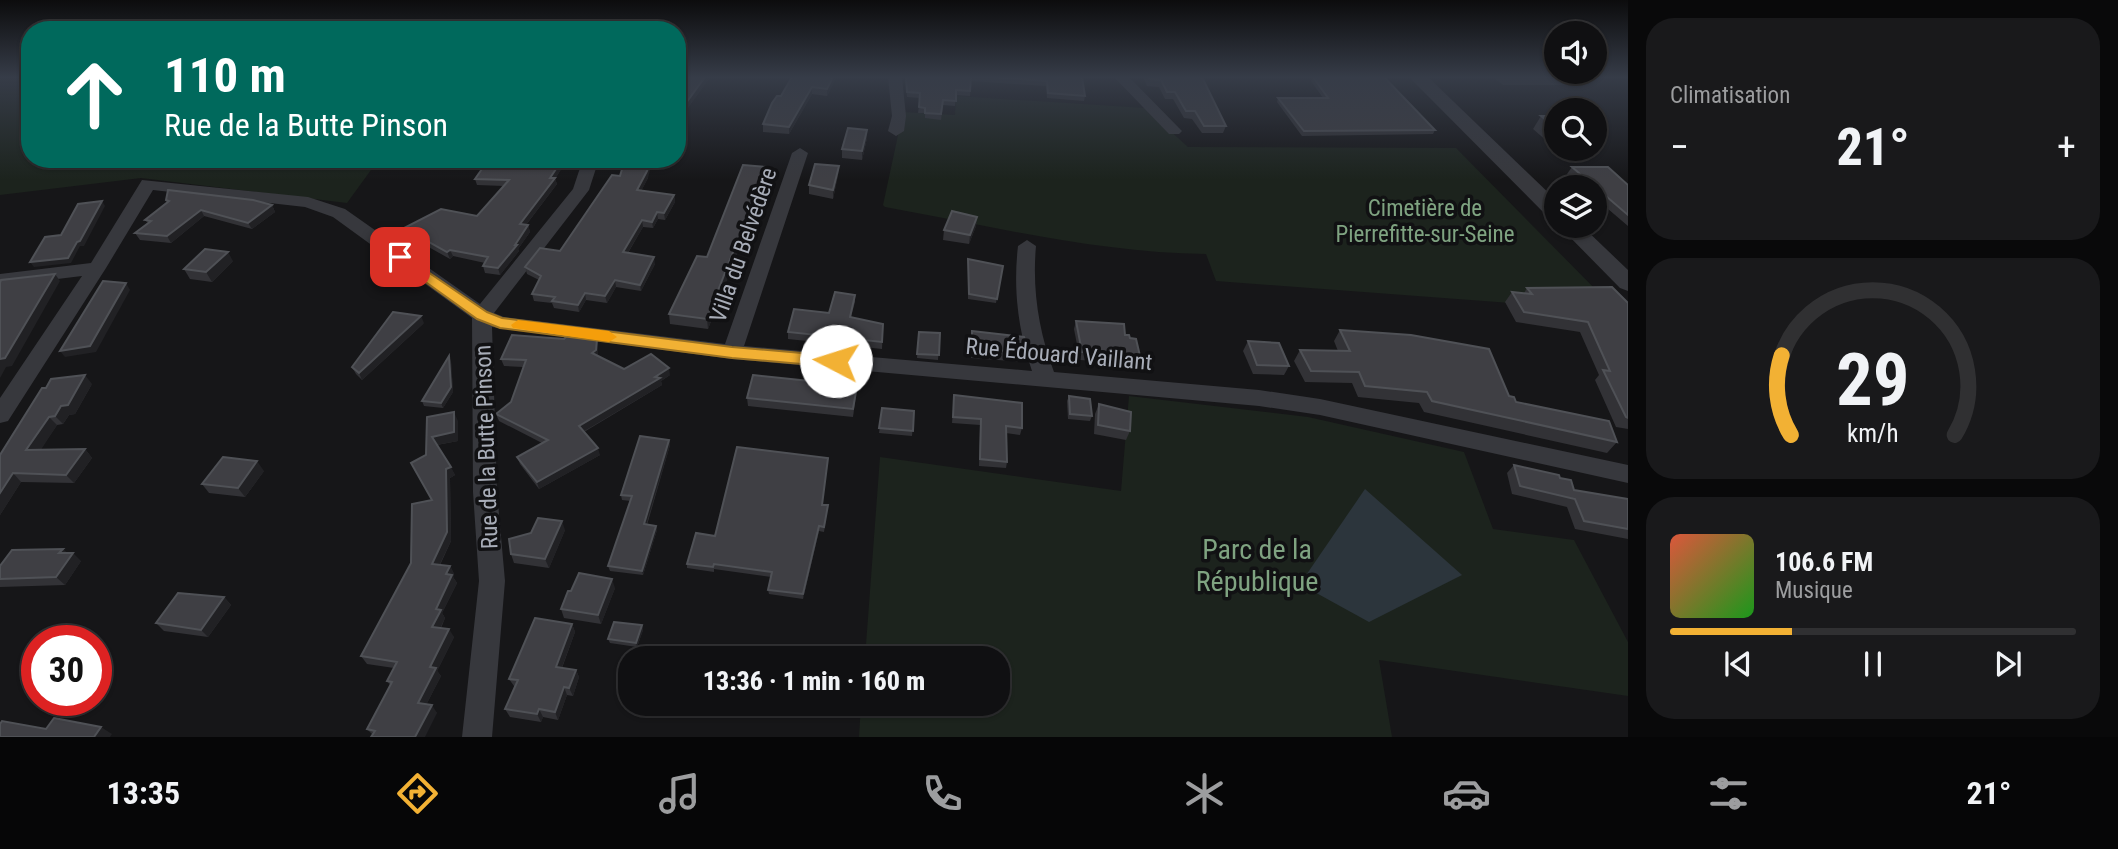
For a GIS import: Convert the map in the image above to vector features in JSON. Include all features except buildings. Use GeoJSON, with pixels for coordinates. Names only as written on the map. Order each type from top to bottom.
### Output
{"type":"FeatureCollection","features":[{"type":"Feature","properties":{"kind":"street"},"geometry":{"type":"LineString","coordinates":[[896,131],[899,111]]}},
{"type":"Feature","properties":{"kind":"street"},"geometry":{"type":"LineString","coordinates":[[1155,111],[1174,131]]}},
{"type":"Feature","properties":{"kind":"street"},"geometry":{"type":"LineString","coordinates":[[1453,111],[1544,200]]}},
{"type":"Feature","properties":{"kind":"street","name":"Villa du Belvédère"},"geometry":{"type":"LineString","coordinates":[[732,352],[800,153]]}},
{"type":"Feature","properties":{"kind":"street"},"geometry":{"type":"LineString","coordinates":[[482,315],[580,190],[588,168]]}},
{"type":"Feature","properties":{"kind":"street","name":"Rue de la Butte Pinson"},"geometry":{"type":"LineString","coordinates":[[97,268],[148,184],[308,202],[339,213],[482,315],[485,479],[492,581],[477,737]]}},
{"type":"Feature","properties":{"kind":"street"},"geometry":{"type":"LineString","coordinates":[[1582,238],[1628,283]]}},
{"type":"Feature","properties":{"kind":"street"},"geometry":{"type":"LineString","coordinates":[[1027,246],[1024,261],[1032,343],[1046,379]]}},
{"type":"Feature","properties":{"kind":"street"},"geometry":{"type":"LineString","coordinates":[[0,280],[97,268]]}},
{"type":"Feature","properties":{"kind":"street"},"geometry":{"type":"LineString","coordinates":[[0,415],[97,268]]}},
{"type":"Feature","properties":{"kind":"street","name":"Rue Édouard Vaillant"},"geometry":{"type":"LineString","coordinates":[[482,315],[500,323],[732,352],[1259,398],[1320,407],[1628,474]]}},
{"type":"Feature","properties":{"kind":"green space"},"geometry":{"type":"Polygon","coordinates":[[[0,111],[21,111],[21,168],[372,168],[347,203],[141,178],[0,195],[0,111]]]}},
{"type":"Feature","properties":{"kind":"green space","name":"Cimetière de Pierrefitte-sur-Seine"},"geometry":{"type":"Polygon","coordinates":[[[955,111],[1149,111],[1188,147],[1456,148],[1603,297],[1524,304],[1216,281],[1206,254],[1085,244],[885,207],[883,205],[903,112],[955,115],[955,111]]]}},
{"type":"Feature","properties":{"kind":"green space","name":"Parc de la République"},"geometry":{"type":"Polygon","coordinates":[[[1129,396],[1308,417],[1464,452],[1493,529],[1574,540],[1628,642],[1628,696],[1379,660],[1392,737],[859,737],[860,716],[1010,716],[1010,646],[866,646],[880,457],[1121,491],[1129,396]]]}},
{"type":"Feature","properties":{"kind":"shaded area"},"geometry":{"type":"Polygon","coordinates":[[[1365,489],[1462,575],[1369,622],[1300,584],[1365,489]]]}},
{"type":"Feature","properties":{"kind":"slow traffic"},"geometry":{"type":"LineString","coordinates":[[518,325],[609,337]]}},
{"type":"Feature","properties":{"kind":"route"},"geometry":{"type":"LineString","coordinates":[[400,257],[482,315],[500,323],[732,352],[836,361]]}}]}
